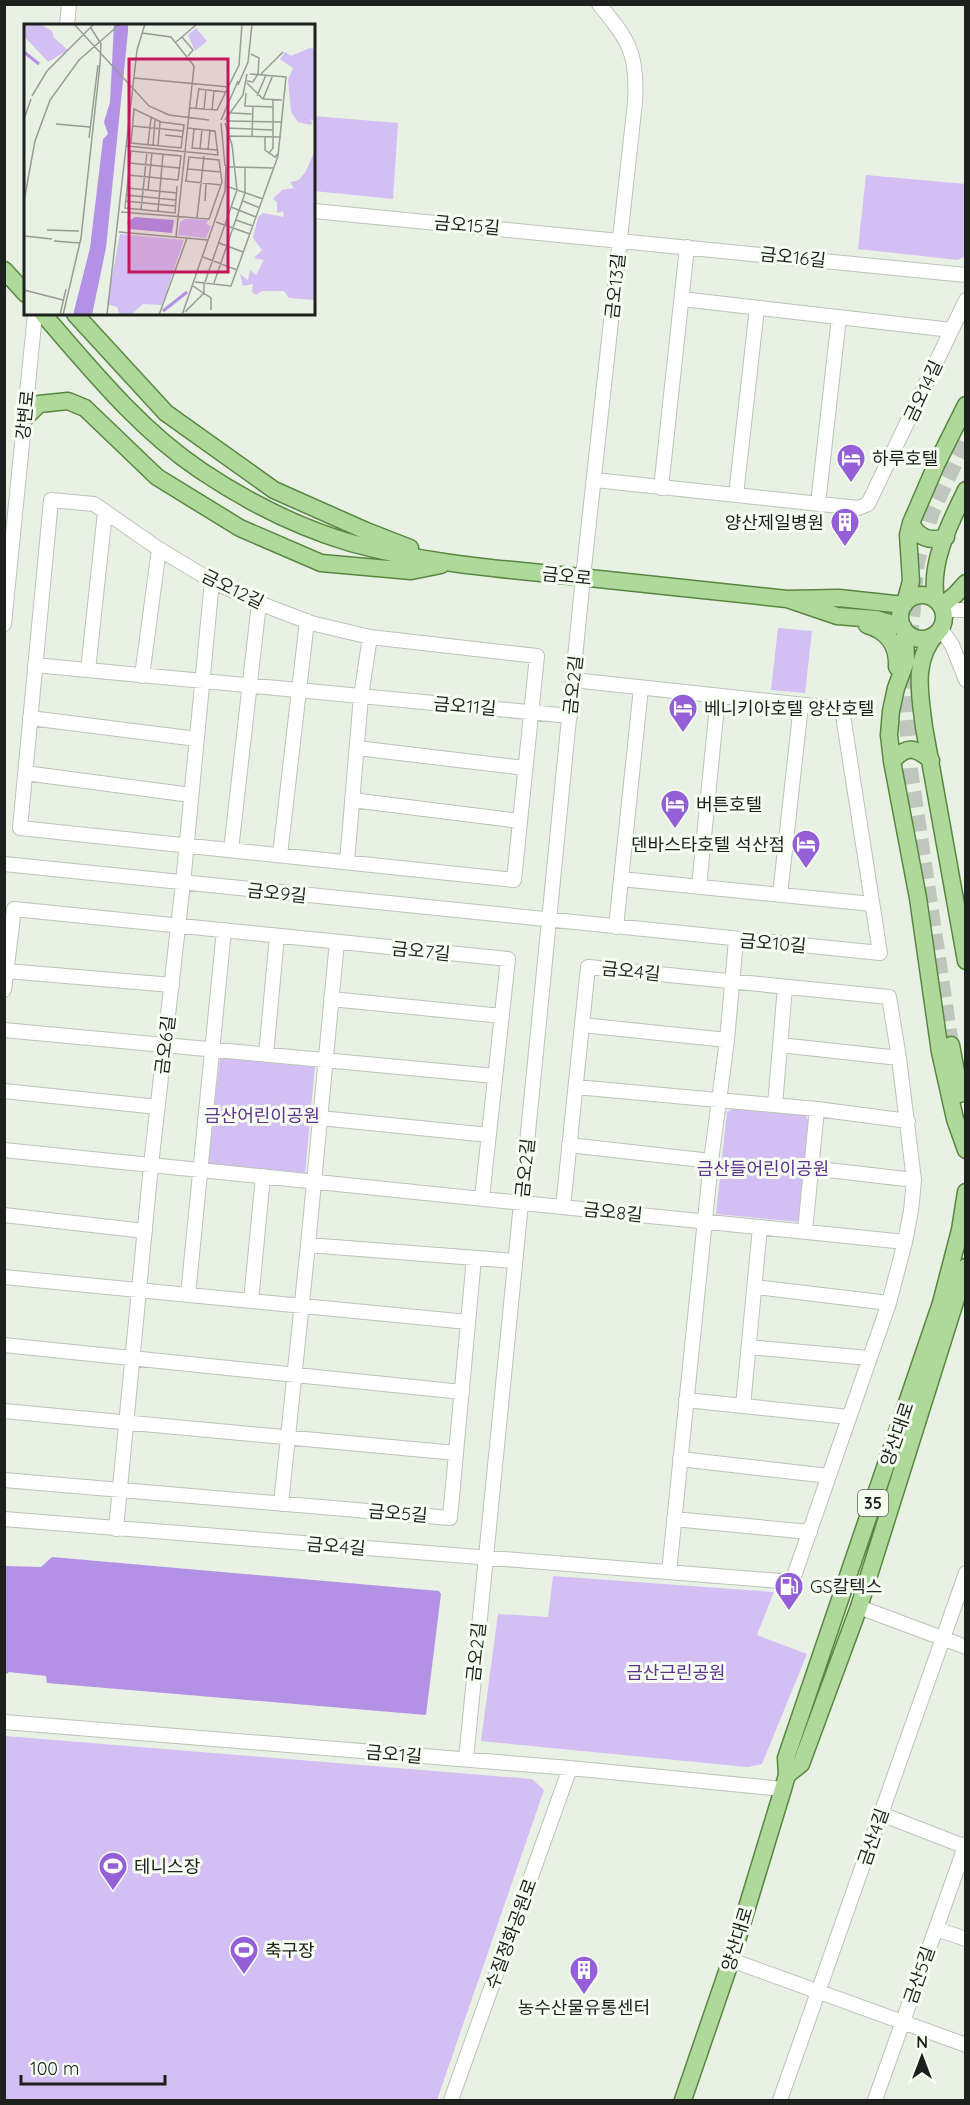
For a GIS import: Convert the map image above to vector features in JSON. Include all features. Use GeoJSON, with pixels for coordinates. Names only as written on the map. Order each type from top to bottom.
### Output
{"type":"FeatureCollection","features":[{"type":"Feature","properties":{"kind":"main road"},"geometry":{"type":"LineString","coordinates":[[4,270],[24,292]]}},
{"type":"Feature","properties":{"kind":"main road","name":"금오로"},"geometry":{"type":"LineString","coordinates":[[44,315],[118,400],[148,429],[199,469],[260,506],[300,524],[350,542],[450,563],[787,599],[838,598],[904,604]]}},
{"type":"Feature","properties":{"kind":"main road"},"geometry":{"type":"LineString","coordinates":[[76,315],[166,413],[274,490],[364,530],[450,563]]}},
{"type":"Feature","properties":{"kind":"main road"},"geometry":{"type":"LineString","coordinates":[[25,418],[39,404],[68,401],[86,408],[157,477],[240,528],[321,563],[411,571],[450,563]]}},
{"type":"Feature","properties":{"kind":"main road"},"geometry":{"type":"LineString","coordinates":[[859,600],[887,595],[898,588],[903,575],[909,529],[936,465],[966,405]]}},
{"type":"Feature","properties":{"kind":"main road"},"geometry":{"type":"LineString","coordinates":[[966,490],[946,537],[934,578],[943,623],[925,648],[920,670],[924,727],[966,962]]}},
{"type":"Feature","properties":{"kind":"main road"},"geometry":{"type":"LineString","coordinates":[[909,529],[926,538],[946,537]]}},
{"type":"Feature","properties":{"kind":"main road"},"geometry":{"type":"LineString","coordinates":[[909,529],[911,572],[900,616],[904,629],[906,661],[896,688],[891,711],[892,761],[918,898],[940,1052],[955,1119],[966,1149]]}},
{"type":"Feature","properties":{"kind":"main road"},"geometry":{"type":"LineString","coordinates":[[940,605],[955,595],[966,583]]}},
{"type":"Feature","properties":{"kind":"main road"},"geometry":{"type":"LineString","coordinates":[[904,604],[910,598],[923,595],[940,605]]}},
{"type":"Feature","properties":{"kind":"main road","name":"금오로"},"geometry":{"type":"LineString","coordinates":[[787,599],[837,616],[876,619],[904,629]]}},
{"type":"Feature","properties":{"kind":"main road"},"geometry":{"type":"LineString","coordinates":[[837,616],[874,627],[887,635],[897,652],[896,688]]}},
{"type":"Feature","properties":{"kind":"main road"},"geometry":{"type":"LineString","coordinates":[[904,629],[910,635],[924,639],[939,631]]}},
{"type":"Feature","properties":{"kind":"main road"},"geometry":{"type":"LineString","coordinates":[[892,761],[903,751],[909,749],[919,751],[931,759]]}},
{"type":"Feature","properties":{"kind":"main road"},"geometry":{"type":"LineString","coordinates":[[966,1069],[956,1045],[966,1149]]}},
{"type":"Feature","properties":{"kind":"main road","name":"양산대로"},"geometry":{"type":"LineString","coordinates":[[785,1782],[801,1764],[859,1607],[962,1261],[966,1192]]}},
{"type":"Feature","properties":{"kind":"main road","name":"양산대로"},"geometry":{"type":"LineString","coordinates":[[683,2100],[731,1960],[785,1782],[786,1758],[941,1304],[962,1261]]}},
{"type":"Feature","properties":{"kind":"street"},"geometry":{"type":"LineString","coordinates":[[67,24],[69,4]]}},
{"type":"Feature","properties":{"kind":"street","name":"금오13길"},"geometry":{"type":"LineString","coordinates":[[584,577],[636,66],[627,41],[599,4]]}},
{"type":"Feature","properties":{"kind":"street","name":"금오15길"},"geometry":{"type":"LineString","coordinates":[[315,211],[620,240]]}},
{"type":"Feature","properties":{"kind":"street","name":"금오16길"},"geometry":{"type":"LineString","coordinates":[[620,240],[966,275]]}},
{"type":"Feature","properties":{"kind":"street"},"geometry":{"type":"LineString","coordinates":[[661,488],[687,247]]}},
{"type":"Feature","properties":{"kind":"street"},"geometry":{"type":"LineString","coordinates":[[682,299],[951,330]]}},
{"type":"Feature","properties":{"kind":"street","name":"금오14길"},"geometry":{"type":"LineString","coordinates":[[595,480],[858,508],[868,504],[966,300]]}},
{"type":"Feature","properties":{"kind":"street"},"geometry":{"type":"LineString","coordinates":[[736,495],[757,308]]}},
{"type":"Feature","properties":{"kind":"street","name":"강변로"},"geometry":{"type":"LineString","coordinates":[[4,624],[35,315]]}},
{"type":"Feature","properties":{"kind":"street"},"geometry":{"type":"LineString","coordinates":[[818,504],[839,317]]}},
{"type":"Feature","properties":{"kind":"street","name":"금오12길"},"geometry":{"type":"LineString","coordinates":[[51,500],[94,504],[105,512],[159,549],[212,581],[259,603],[307,621],[370,637],[537,656],[514,880],[20,828],[51,500]]}},
{"type":"Feature","properties":{"kind":"street"},"geometry":{"type":"LineString","coordinates":[[88,670],[105,512]]}},
{"type":"Feature","properties":{"kind":"street"},"geometry":{"type":"LineString","coordinates":[[142,676],[159,549]]}},
{"type":"Feature","properties":{"kind":"street","name":"금오2길"},"geometry":{"type":"LineString","coordinates":[[466,1759],[584,577]]}},
{"type":"Feature","properties":{"kind":"street"},"geometry":{"type":"LineString","coordinates":[[187,845],[212,581]]}},
{"type":"Feature","properties":{"kind":"street"},"geometry":{"type":"LineString","coordinates":[[231,850],[259,603]]}},
{"type":"Feature","properties":{"kind":"street"},"geometry":{"type":"LineString","coordinates":[[940,605],[966,610]]}},
{"type":"Feature","properties":{"kind":"street"},"geometry":{"type":"LineString","coordinates":[[280,855],[307,621]]}},
{"type":"Feature","properties":{"kind":"street"},"geometry":{"type":"LineString","coordinates":[[939,631],[952,645],[966,680]]}},
{"type":"Feature","properties":{"kind":"street"},"geometry":{"type":"LineString","coordinates":[[347,862],[361,696],[370,637]]}},
{"type":"Feature","properties":{"kind":"street","name":"금오11길"},"geometry":{"type":"LineString","coordinates":[[35,665],[570,716]]}},
{"type":"Feature","properties":{"kind":"street","name":"금오10길"},"geometry":{"type":"LineString","coordinates":[[549,921],[880,953],[842,709],[573,680]]}},
{"type":"Feature","properties":{"kind":"street"},"geometry":{"type":"LineString","coordinates":[[616,927],[641,688]]}},
{"type":"Feature","properties":{"kind":"street"},"geometry":{"type":"LineString","coordinates":[[699,887],[718,696]]}},
{"type":"Feature","properties":{"kind":"street"},"geometry":{"type":"LineString","coordinates":[[780,895],[801,705]]}},
{"type":"Feature","properties":{"kind":"street"},"geometry":{"type":"LineString","coordinates":[[30,718],[197,739]]}},
{"type":"Feature","properties":{"kind":"street"},"geometry":{"type":"LineString","coordinates":[[357,748],[525,768]]}},
{"type":"Feature","properties":{"kind":"street"},"geometry":{"type":"LineString","coordinates":[[25,773],[191,795]]}},
{"type":"Feature","properties":{"kind":"street"},"geometry":{"type":"LineString","coordinates":[[352,800],[520,821]]}},
{"type":"Feature","properties":{"kind":"street","name":"금오6길"},"geometry":{"type":"LineString","coordinates":[[151,1165],[187,845]]}},
{"type":"Feature","properties":{"kind":"street","name":"금오9길"},"geometry":{"type":"LineString","coordinates":[[4,864],[549,921]]}},
{"type":"Feature","properties":{"kind":"street"},"geometry":{"type":"LineString","coordinates":[[621,879],[872,904]]}},
{"type":"Feature","properties":{"kind":"street","name":"금오7길"},"geometry":{"type":"LineString","coordinates":[[4,990],[14,909],[508,959],[482,1198]]}},
{"type":"Feature","properties":{"kind":"street"},"geometry":{"type":"LineString","coordinates":[[188,1295],[224,930]]}},
{"type":"Feature","properties":{"kind":"street"},"geometry":{"type":"LineString","coordinates":[[266,1055],[277,936]]}},
{"type":"Feature","properties":{"kind":"street"},"geometry":{"type":"LineString","coordinates":[[669,1572],[736,939]]}},
{"type":"Feature","properties":{"kind":"street"},"geometry":{"type":"LineString","coordinates":[[280,1504],[309,1245],[313,1181],[337,942]]}},
{"type":"Feature","properties":{"kind":"street","name":"금오4길"},"geometry":{"type":"LineString","coordinates":[[4,1519],[792,1582],[889,1303],[905,1242],[914,1180],[908,1121],[889,997],[588,967],[563,1207]]}},
{"type":"Feature","properties":{"kind":"street"},"geometry":{"type":"LineString","coordinates":[[7,971],[172,985]]}},
{"type":"Feature","properties":{"kind":"street"},"geometry":{"type":"LineString","coordinates":[[775,1105],[785,987]]}},
{"type":"Feature","properties":{"kind":"street"},"geometry":{"type":"LineString","coordinates":[[331,999],[502,1016]]}},
{"type":"Feature","properties":{"kind":"street"},"geometry":{"type":"LineString","coordinates":[[582,1025],[727,1040]]}},
{"type":"Feature","properties":{"kind":"street"},"geometry":{"type":"LineString","coordinates":[[4,1030],[495,1076]]}},
{"type":"Feature","properties":{"kind":"street"},"geometry":{"type":"LineString","coordinates":[[780,1045],[899,1058]]}},
{"type":"Feature","properties":{"kind":"street"},"geometry":{"type":"LineString","coordinates":[[576,1087],[817,1109],[908,1121]]}},
{"type":"Feature","properties":{"kind":"street"},"geometry":{"type":"LineString","coordinates":[[4,1091],[158,1107]]}},
{"type":"Feature","properties":{"kind":"street"},"geometry":{"type":"LineString","coordinates":[[805,1231],[817,1109]]}},
{"type":"Feature","properties":{"kind":"street"},"geometry":{"type":"LineString","coordinates":[[320,1118],[489,1136]]}},
{"type":"Feature","properties":{"kind":"street"},"geometry":{"type":"LineString","coordinates":[[570,1145],[711,1161]]}},
{"type":"Feature","properties":{"kind":"street"},"geometry":{"type":"LineString","coordinates":[[4,1150],[521,1202]]}},
{"type":"Feature","properties":{"kind":"street"},"geometry":{"type":"LineString","coordinates":[[116,1528],[151,1165]]}},
{"type":"Feature","properties":{"kind":"street"},"geometry":{"type":"LineString","coordinates":[[811,1168],[914,1180]]}},
{"type":"Feature","properties":{"kind":"street"},"geometry":{"type":"LineString","coordinates":[[251,1301],[263,1176]]}},
{"type":"Feature","properties":{"kind":"street","name":"금오8길"},"geometry":{"type":"LineString","coordinates":[[521,1202],[905,1242]]}},
{"type":"Feature","properties":{"kind":"street"},"geometry":{"type":"LineString","coordinates":[[4,1215],[144,1231]]}},
{"type":"Feature","properties":{"kind":"street"},"geometry":{"type":"LineString","coordinates":[[743,1406],[760,1227]]}},
{"type":"Feature","properties":{"kind":"street"},"geometry":{"type":"LineString","coordinates":[[309,1245],[515,1261]]}},
{"type":"Feature","properties":{"kind":"street","name":"금오5길"},"geometry":{"type":"LineString","coordinates":[[4,1480],[450,1518],[474,1258]]}},
{"type":"Feature","properties":{"kind":"street"},"geometry":{"type":"LineString","coordinates":[[4,1277],[468,1322]]}},
{"type":"Feature","properties":{"kind":"street"},"geometry":{"type":"LineString","coordinates":[[756,1287],[889,1303]]}},
{"type":"Feature","properties":{"kind":"street"},"geometry":{"type":"LineString","coordinates":[[4,1345],[462,1392]]}},
{"type":"Feature","properties":{"kind":"street"},"geometry":{"type":"LineString","coordinates":[[749,1347],[868,1358]]}},
{"type":"Feature","properties":{"kind":"street"},"geometry":{"type":"LineString","coordinates":[[686,1400],[849,1417]]}},
{"type":"Feature","properties":{"kind":"street"},"geometry":{"type":"LineString","coordinates":[[4,1411],[456,1453]]}},
{"type":"Feature","properties":{"kind":"street"},"geometry":{"type":"LineString","coordinates":[[680,1459],[829,1476]]}},
{"type":"Feature","properties":{"kind":"street"},"geometry":{"type":"LineString","coordinates":[[674,1519],[810,1532]]}},
{"type":"Feature","properties":{"kind":"street","name":"금산4길"},"geometry":{"type":"LineString","coordinates":[[780,2100],[966,1573]]}},
{"type":"Feature","properties":{"kind":"street"},"geometry":{"type":"LineString","coordinates":[[859,1607],[966,1647]]}},
{"type":"Feature","properties":{"kind":"street","name":"금오1길"},"geometry":{"type":"LineString","coordinates":[[4,1722],[570,1768],[785,1782]]}},
{"type":"Feature","properties":{"kind":"street","name":"수질정화공원로"},"geometry":{"type":"LineString","coordinates":[[451,2100],[570,1768]]}},
{"type":"Feature","properties":{"kind":"street"},"geometry":{"type":"LineString","coordinates":[[881,1814],[965,1846]]}},
{"type":"Feature","properties":{"kind":"street","name":"금산5길"},"geometry":{"type":"LineString","coordinates":[[875,2100],[965,1846]]}},
{"type":"Feature","properties":{"kind":"street","name":"금산5길"},"geometry":{"type":"LineString","coordinates":[[936,1929],[966,1939]]}},
{"type":"Feature","properties":{"kind":"street"},"geometry":{"type":"LineString","coordinates":[[731,1960],[903,2022]]}},
{"type":"Feature","properties":{"kind":"street","name":"금산5길"},"geometry":{"type":"LineString","coordinates":[[903,2022],[966,2045]]}},
{"type":"Feature","properties":{"kind":"green space"},"geometry":{"type":"Polygon","coordinates":[[[315,116],[398,123],[393,199],[315,191],[315,116]]]}},
{"type":"Feature","properties":{"kind":"green space"},"geometry":{"type":"Polygon","coordinates":[[[866,175],[965,184],[965,256],[958,260],[858,249],[866,175]]]}},
{"type":"Feature","properties":{"kind":"green space"},"geometry":{"type":"Polygon","coordinates":[[[778,628],[812,631],[805,693],[771,690],[778,628]]]}},
{"type":"Feature","properties":{"kind":"green space","name":"금산어린이공원"},"geometry":{"type":"Polygon","coordinates":[[[220,1057],[315,1065],[305,1174],[208,1164],[220,1057]]]}},
{"type":"Feature","properties":{"kind":"green space","name":"금산들어린이공원"},"geometry":{"type":"Polygon","coordinates":[[[734,1108],[804,1114],[809,1121],[800,1222],[716,1214],[727,1112],[734,1108]]]}},
{"type":"Feature","properties":{"kind":"green space","name":"금산근린공원"},"geometry":{"type":"Polygon","coordinates":[[[553,1576],[774,1592],[757,1635],[807,1654],[762,1764],[747,1767],[481,1741],[498,1614],[548,1617],[553,1576]]]}},
{"type":"Feature","properties":{"kind":"green space"},"geometry":{"type":"Polygon","coordinates":[[[5,1736],[532,1779],[544,1790],[437,2100],[5,2100],[5,1736]]]}},
{"type":"Feature","properties":{"kind":"shaded area"},"geometry":{"type":"Polygon","coordinates":[[[52,1557],[439,1591],[441,1594],[426,1715],[47,1683],[46,1676],[9,1672],[5,1675],[6,1566],[41,1567],[52,1557]]]}},
{"type":"Feature","properties":{"kind":"tunnel"},"geometry":{"type":"LineString","coordinates":[[951,1045],[910,770],[905,695],[917,562],[932,512],[966,439]]}},
{"type":"Feature","properties":{"kind":"place","name":"하루호텔"},"geometry":{"type":"Point","coordinates":[851,484]}},
{"type":"Feature","properties":{"kind":"place","name":"양산제일병원"},"geometry":{"type":"Point","coordinates":[845,548]}},
{"type":"Feature","properties":{"kind":"place","name":"베니키아호텔 양산호텔"},"geometry":{"type":"Point","coordinates":[683,734]}},
{"type":"Feature","properties":{"kind":"place","name":"버튼호텔"},"geometry":{"type":"Point","coordinates":[675,830]}},
{"type":"Feature","properties":{"kind":"place","name":"덴바스타호텔 석산점"},"geometry":{"type":"Point","coordinates":[806,870]}},
{"type":"Feature","properties":{"kind":"place","name":"GS칼텍스"},"geometry":{"type":"Point","coordinates":[789,1612]}},
{"type":"Feature","properties":{"kind":"place","name":"테니스장"},"geometry":{"type":"Point","coordinates":[113,1892]}},
{"type":"Feature","properties":{"kind":"place","name":"축구장"},"geometry":{"type":"Point","coordinates":[244,1976]}},
{"type":"Feature","properties":{"kind":"place","name":"농수산물유통센터"},"geometry":{"type":"Point","coordinates":[584,1996]}}]}
